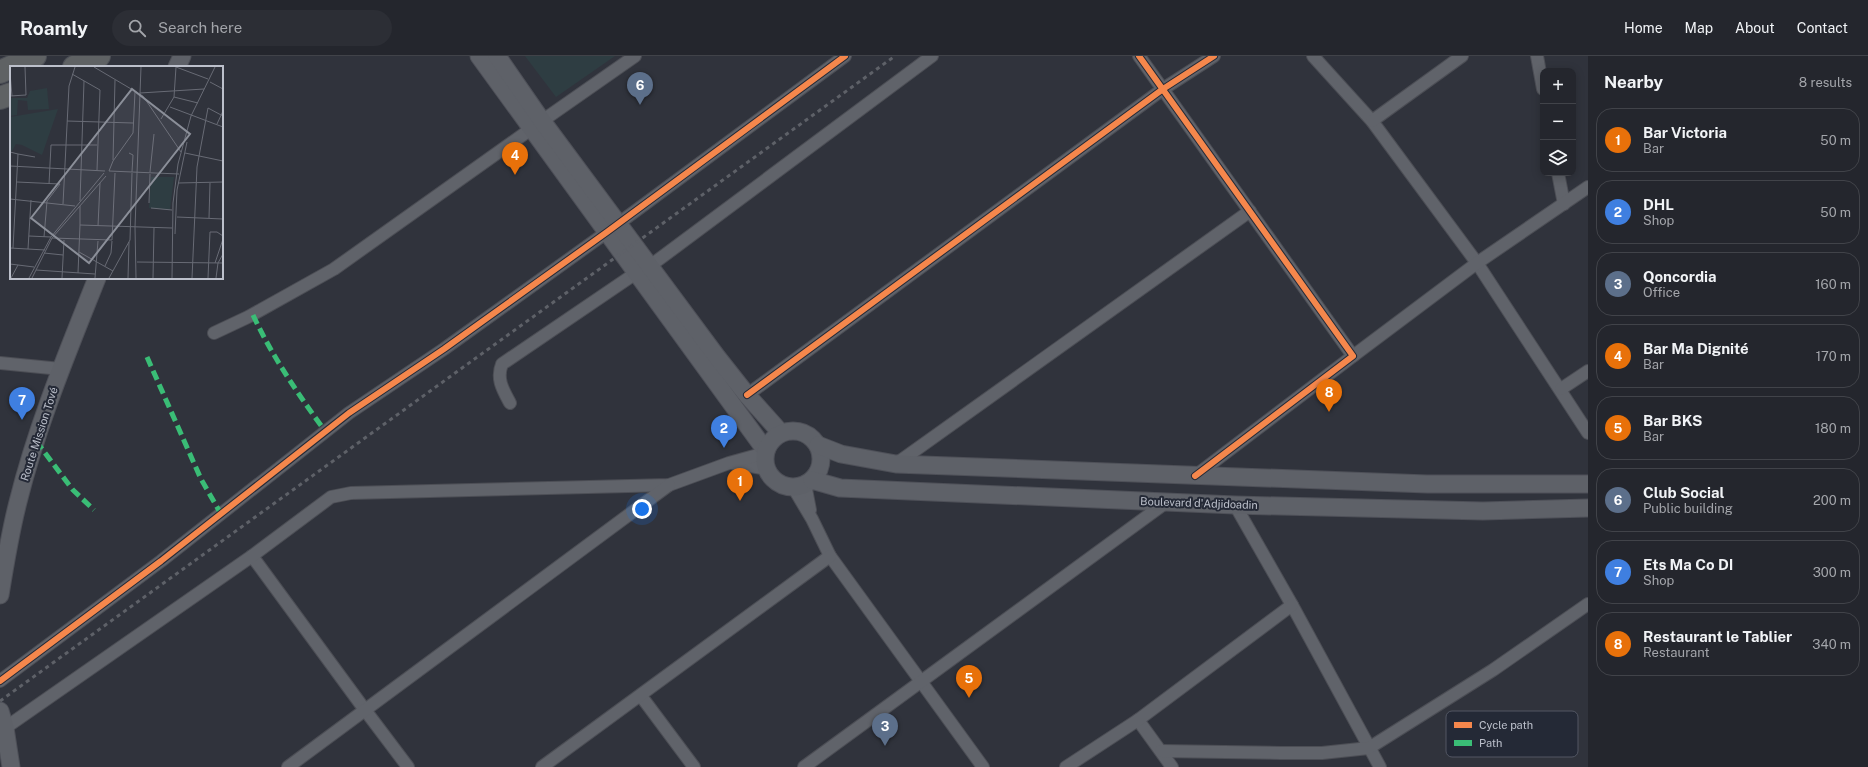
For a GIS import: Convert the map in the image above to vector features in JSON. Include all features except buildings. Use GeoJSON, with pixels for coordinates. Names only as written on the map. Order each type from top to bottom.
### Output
{"type":"FeatureCollection","features":[{"type":"Feature","properties":{"kind":"highway"},"geometry":{"type":"LineString","coordinates":[[13,66],[35,56]]}},
{"type":"Feature","properties":{"kind":"highway"},"geometry":{"type":"LineString","coordinates":[[76,66],[99,56]]}},
{"type":"Feature","properties":{"kind":"highway"},"geometry":{"type":"LineString","coordinates":[[0,72],[10,67]]}},
{"type":"Feature","properties":{"kind":"highway"},"geometry":{"type":"LineString","coordinates":[[0,98],[10,94]]}},
{"type":"Feature","properties":{"kind":"main road"},"geometry":{"type":"LineString","coordinates":[[178,66],[182,56]]}},
{"type":"Feature","properties":{"kind":"main road"},"geometry":{"type":"LineString","coordinates":[[479,56],[537,125],[643,269],[766,458],[773,478],[782,484],[803,484],[817,473],[822,459],[818,445],[808,434],[795,430],[781,433],[771,440],[766,458]]}},
{"type":"Feature","properties":{"kind":"main road"},"geometry":{"type":"LineString","coordinates":[[497,56],[537,125]]}},
{"type":"Feature","properties":{"kind":"main road"},"geometry":{"type":"LineString","coordinates":[[643,269],[747,395],[781,433]]}},
{"type":"Feature","properties":{"kind":"main road","name":"Route Mission Tové"},"geometry":{"type":"LineString","coordinates":[[0,595],[18,502],[34,447],[61,369],[97,279]]}},
{"type":"Feature","properties":{"kind":"main road"},"geometry":{"type":"LineString","coordinates":[[818,445],[841,454],[896,464],[1427,484],[1588,484]]}},
{"type":"Feature","properties":{"kind":"main road","name":"Boulevard d'Adjidoadin"},"geometry":{"type":"LineString","coordinates":[[803,484],[840,488],[1235,505],[1483,511],[1588,508]]}},
{"type":"Feature","properties":{"kind":"main road"},"geometry":{"type":"LineString","coordinates":[[0,711],[5,728],[11,767]]}},
{"type":"Feature","properties":{"kind":"street"},"geometry":{"type":"LineString","coordinates":[[214,333],[253,315],[334,269],[635,56]]}},
{"type":"Feature","properties":{"kind":"street"},"geometry":{"type":"LineString","coordinates":[[0,681],[166,556],[350,413],[444,349],[613,228],[845,56]]}},
{"type":"Feature","properties":{"kind":"street"},"geometry":{"type":"LineString","coordinates":[[510,403],[500,385],[498,372],[502,364],[643,269],[932,56]]}},
{"type":"Feature","properties":{"kind":"street"},"geometry":{"type":"LineString","coordinates":[[1139,56],[1353,356]]}},
{"type":"Feature","properties":{"kind":"street"},"geometry":{"type":"LineString","coordinates":[[747,395],[1163,89],[1214,56]]}},
{"type":"Feature","properties":{"kind":"street"},"geometry":{"type":"LineString","coordinates":[[1313,56],[1372,121],[1477,263],[1561,390],[1588,434]]}},
{"type":"Feature","properties":{"kind":"street"},"geometry":{"type":"LineString","coordinates":[[1372,121],[1462,56]]}},
{"type":"Feature","properties":{"kind":"street"},"geometry":{"type":"LineString","coordinates":[[1537,56],[1540,73]]}},
{"type":"Feature","properties":{"kind":"street"},"geometry":{"type":"LineString","coordinates":[[1559,176],[1564,204]]}},
{"type":"Feature","properties":{"kind":"street"},"geometry":{"type":"LineString","coordinates":[[1195,476],[1477,263],[1588,187]]}},
{"type":"Feature","properties":{"kind":"street"},"geometry":{"type":"LineString","coordinates":[[896,464],[1250,211]]}},
{"type":"Feature","properties":{"kind":"street"},"geometry":{"type":"LineString","coordinates":[[0,363],[61,369]]}},
{"type":"Feature","properties":{"kind":"street"},"geometry":{"type":"LineString","coordinates":[[1561,390],[1588,371]]}},
{"type":"Feature","properties":{"kind":"street"},"geometry":{"type":"LineString","coordinates":[[288,767],[669,485],[729,463],[766,458]]}},
{"type":"Feature","properties":{"kind":"street"},"geometry":{"type":"LineString","coordinates":[[803,484],[812,520],[830,556],[983,767]]}},
{"type":"Feature","properties":{"kind":"street"},"geometry":{"type":"LineString","coordinates":[[5,728],[252,556],[331,497],[367,493],[669,485]]}},
{"type":"Feature","properties":{"kind":"street"},"geometry":{"type":"LineString","coordinates":[[804,767],[1168,501]]}},
{"type":"Feature","properties":{"kind":"street"},"geometry":{"type":"LineString","coordinates":[[1235,505],[1292,605],[1380,767]]}},
{"type":"Feature","properties":{"kind":"street"},"geometry":{"type":"LineString","coordinates":[[252,556],[408,767]]}},
{"type":"Feature","properties":{"kind":"street"},"geometry":{"type":"LineString","coordinates":[[542,767],[641,696],[830,556]]}},
{"type":"Feature","properties":{"kind":"street"},"geometry":{"type":"LineString","coordinates":[[1161,751],[1288,753],[1369,748],[1493,670],[1588,604]]}},
{"type":"Feature","properties":{"kind":"street"},"geometry":{"type":"LineString","coordinates":[[1066,767],[1138,720],[1292,605]]}},
{"type":"Feature","properties":{"kind":"street"},"geometry":{"type":"LineString","coordinates":[[641,696],[694,767]]}},
{"type":"Feature","properties":{"kind":"street"},"geometry":{"type":"LineString","coordinates":[[1138,720],[1172,767]]}},
{"type":"Feature","properties":{"kind":"shaded area"},"geometry":{"type":"Polygon","coordinates":[[[525,56],[615,56],[556,97],[525,56]]]}},
{"type":"Feature","properties":{"kind":"railway"},"geometry":{"type":"LineString","coordinates":[[0,701],[895,56]]}},
{"type":"Feature","properties":{"kind":"marked path"},"geometry":{"type":"LineString","coordinates":[[253,315],[268,345],[305,403],[325,431]]}},
{"type":"Feature","properties":{"kind":"marked path"},"geometry":{"type":"LineString","coordinates":[[147,357],[201,479],[221,514]]}},
{"type":"Feature","properties":{"kind":"marked path"},"geometry":{"type":"LineString","coordinates":[[36,441],[73,490],[94,510]]}},
{"type":"Feature","properties":{"kind":"cycle path"},"geometry":{"type":"LineString","coordinates":[[0,681],[161,561],[349,413],[444,349],[607,232],[845,56]]}},
{"type":"Feature","properties":{"kind":"cycle path"},"geometry":{"type":"LineString","coordinates":[[1139,56],[1353,356],[1195,476]]}},
{"type":"Feature","properties":{"kind":"cycle path"},"geometry":{"type":"LineString","coordinates":[[747,395],[1163,89],[1214,56]]}},
{"type":"Feature","properties":{"kind":"place","name":"Club Social"},"geometry":{"type":"Point","coordinates":[640,105]}},
{"type":"Feature","properties":{"kind":"place","name":"Bar Ma Dignité"},"geometry":{"type":"Point","coordinates":[515,175]}},
{"type":"Feature","properties":{"kind":"place","name":"Restaurant le Tablier"},"geometry":{"type":"Point","coordinates":[1329,412]}},
{"type":"Feature","properties":{"kind":"place","name":"Ets Ma Co DI"},"geometry":{"type":"Point","coordinates":[22,420]}},
{"type":"Feature","properties":{"kind":"place","name":"DHL"},"geometry":{"type":"Point","coordinates":[724,448]}},
{"type":"Feature","properties":{"kind":"place","name":"Bar Victoria"},"geometry":{"type":"Point","coordinates":[740,501]}},
{"type":"Feature","properties":{"kind":"place","name":"Bar BKS"},"geometry":{"type":"Point","coordinates":[969,698]}},
{"type":"Feature","properties":{"kind":"place","name":"Qoncordia"},"geometry":{"type":"Point","coordinates":[885,746]}}]}
